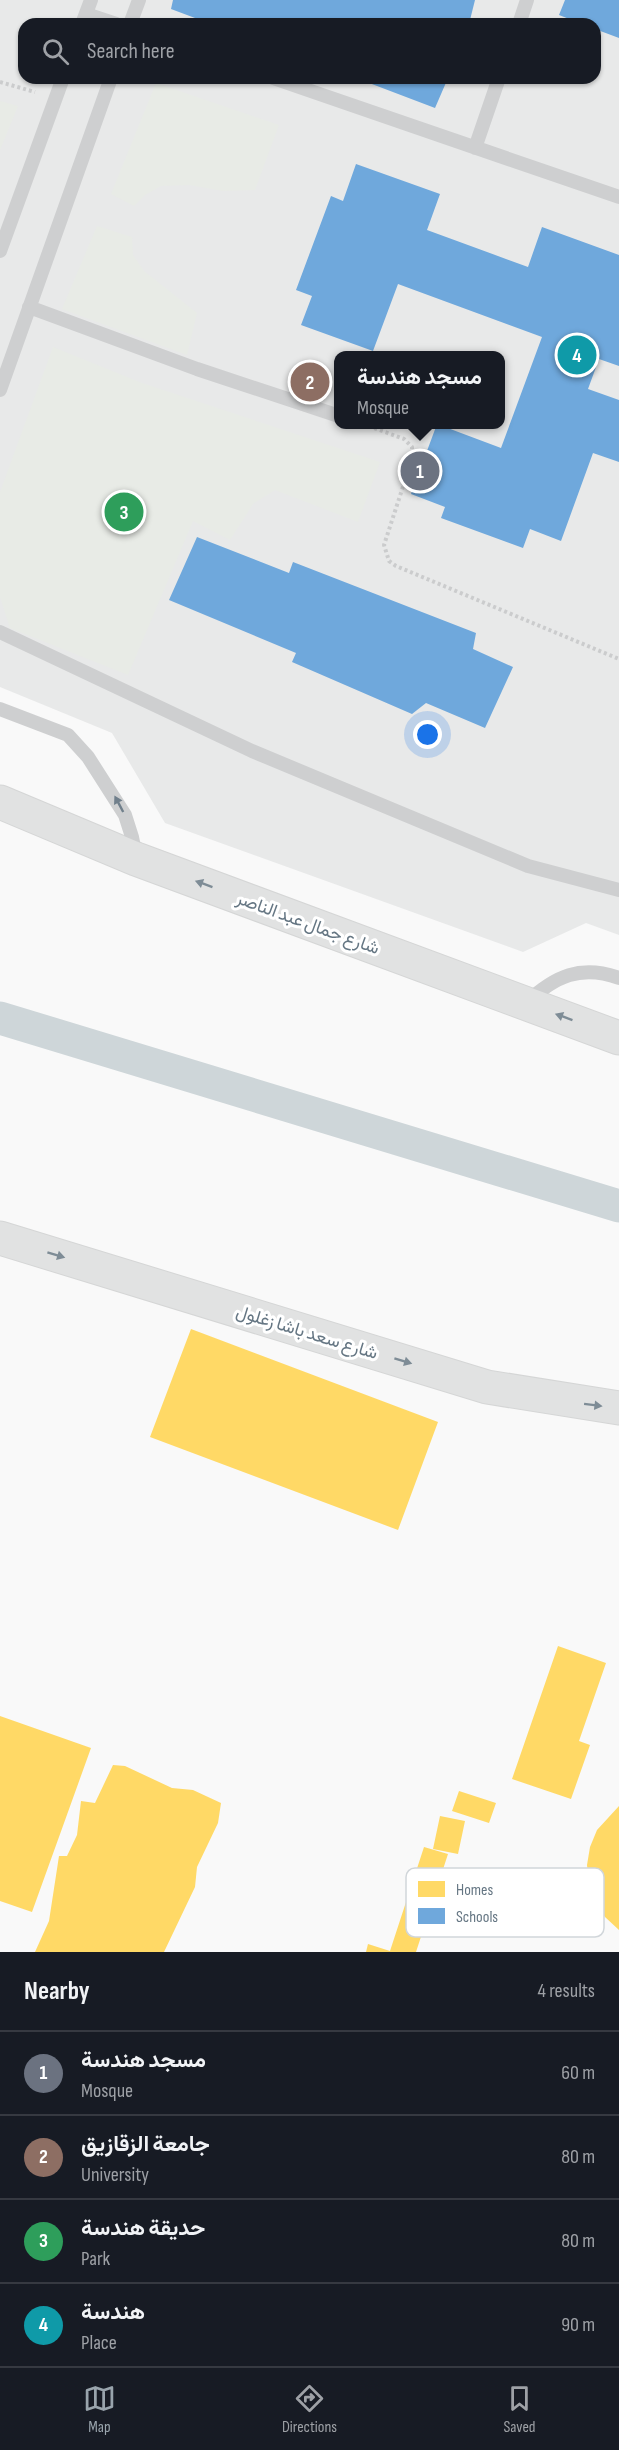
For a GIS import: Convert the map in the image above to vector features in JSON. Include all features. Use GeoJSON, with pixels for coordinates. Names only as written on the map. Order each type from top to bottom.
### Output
{"type":"FeatureCollection","features":[{"type":"Feature","properties":{"kind":"highway","name":"شارع جمال عبد الناصر"},"geometry":{"type":"LineString","coordinates":[[0,802],[136,859],[619,1038]]}},
{"type":"Feature","properties":{"kind":"highway"},"geometry":{"type":"LineString","coordinates":[[0,826],[41,819]]}},
{"type":"Feature","properties":{"kind":"highway","name":"شارع سعد باشا زغلول"},"geometry":{"type":"LineString","coordinates":[[0,1238],[487,1387],[619,1408]]}},
{"type":"Feature","properties":{"kind":"lane"},"geometry":{"type":"LineString","coordinates":[[84,18],[91,0]]}},
{"type":"Feature","properties":{"kind":"lane"},"geometry":{"type":"LineString","coordinates":[[132,18],[139,0]]}},
{"type":"Feature","properties":{"kind":"lane"},"geometry":{"type":"LineString","coordinates":[[521,18],[527,0]]}},
{"type":"Feature","properties":{"kind":"lane"},"geometry":{"type":"LineString","coordinates":[[0,251],[61,84]]}},
{"type":"Feature","properties":{"kind":"lane"},"geometry":{"type":"LineString","coordinates":[[0,390],[109,84]]}},
{"type":"Feature","properties":{"kind":"lane"},"geometry":{"type":"LineString","coordinates":[[290,84],[619,197]]}},
{"type":"Feature","properties":{"kind":"lane"},"geometry":{"type":"LineString","coordinates":[[475,148],[497,84]]}},
{"type":"Feature","properties":{"kind":"lane"},"geometry":{"type":"LineString","coordinates":[[29,307],[197,369],[334,414]]}},
{"type":"Feature","properties":{"kind":"lane"},"geometry":{"type":"LineString","coordinates":[[0,632],[274,760],[528,866],[619,890]]}},
{"type":"Feature","properties":{"kind":"lane"},"geometry":{"type":"LineString","coordinates":[[0,709],[68,735],[88,757],[125,815],[136,859]]}},
{"type":"Feature","properties":{"kind":"lane"},"geometry":{"type":"LineString","coordinates":[[525,1003],[541,989],[580,972],[601,971],[619,978]]}},
{"type":"Feature","properties":{"kind":"path"},"geometry":{"type":"LineString","coordinates":[[0,82],[35,93]]}},
{"type":"Feature","properties":{"kind":"path"},"geometry":{"type":"LineString","coordinates":[[377,429],[404,439],[412,447],[412,459],[384,545],[389,561],[396,566],[619,659]]}},
{"type":"Feature","properties":{"kind":"shaded area"},"geometry":{"type":"Polygon","coordinates":[[[0,0],[619,0],[619,935],[586,923],[523,952],[165,823],[112,733],[0,687],[0,0]]]}},
{"type":"Feature","properties":{"kind":"shaded area"},"geometry":{"type":"Polygon","coordinates":[[[156,84],[279,125],[255,190],[223,191],[189,185],[161,186],[145,195],[134,206],[111,194],[156,84]]]}},
{"type":"Feature","properties":{"kind":"shaded area"},"geometry":{"type":"Polygon","coordinates":[[[0,101],[18,106],[0,150],[0,101]]]}},
{"type":"Feature","properties":{"kind":"shaded area"},"geometry":{"type":"Polygon","coordinates":[[[97,226],[132,237],[133,255],[144,271],[197,313],[187,355],[62,309],[97,226]]]}},
{"type":"Feature","properties":{"kind":"shaded area"},"geometry":{"type":"Polygon","coordinates":[[[53,347],[142,383],[380,462],[358,522],[275,490],[253,504],[230,540],[193,521],[128,675],[10,628],[0,597],[0,492],[53,347]]]}},
{"type":"Feature","properties":{"kind":"building: Homes"},"geometry":{"type":"Polygon","coordinates":[[[191,1329],[438,1422],[398,1530],[150,1437],[191,1329]]]}},
{"type":"Feature","properties":{"kind":"building: Homes"},"geometry":{"type":"Polygon","coordinates":[[[558,1646],[606,1663],[579,1741],[590,1745],[571,1799],[512,1779],[558,1646]]]}},
{"type":"Feature","properties":{"kind":"building: Homes"},"geometry":{"type":"Polygon","coordinates":[[[0,1716],[91,1748],[32,1912],[0,1901],[0,1716]]]}},
{"type":"Feature","properties":{"kind":"building: Homes"},"geometry":{"type":"Polygon","coordinates":[[[113,1765],[125,1766],[172,1788],[193,1790],[221,1803],[218,1823],[197,1867],[195,1887],[164,1952],[35,1952],[49,1921],[59,1856],[67,1856],[77,1835],[81,1801],[95,1803],[113,1765]]]}},
{"type":"Feature","properties":{"kind":"building: Homes"},"geometry":{"type":"Polygon","coordinates":[[[459,1791],[496,1803],[489,1823],[452,1811],[459,1791]]]}},
{"type":"Feature","properties":{"kind":"building: Homes"},"geometry":{"type":"Polygon","coordinates":[[[619,1806],[619,1930],[604,1915],[604,1868],[587,1868],[590,1847],[597,1830],[619,1806]]]}},
{"type":"Feature","properties":{"kind":"building: Homes"},"geometry":{"type":"Polygon","coordinates":[[[440,1816],[465,1821],[458,1854],[433,1849],[440,1816]]]}},
{"type":"Feature","properties":{"kind":"building: Homes"},"geometry":{"type":"Polygon","coordinates":[[[424,1847],[448,1854],[443,1868],[417,1868],[424,1847]]]}},
{"type":"Feature","properties":{"kind":"building: Homes"},"geometry":{"type":"Polygon","coordinates":[[[406,1902],[406,1937],[421,1937],[416,1952],[366,1952],[368,1944],[390,1951],[406,1902]]]}},
{"type":"Feature","properties":{"kind":"building: Schools"},"geometry":{"type":"Polygon","coordinates":[[[173,0],[475,0],[470,18],[195,18],[171,9],[173,0]]]}},
{"type":"Feature","properties":{"kind":"building: Schools"},"geometry":{"type":"Polygon","coordinates":[[[565,0],[619,0],[619,38],[601,31],[601,18],[567,18],[559,15],[565,0]]]}},
{"type":"Feature","properties":{"kind":"building: Schools"},"geometry":{"type":"Polygon","coordinates":[[[372,84],[445,84],[435,108],[372,84]]]}},
{"type":"Feature","properties":{"kind":"building: Schools"},"geometry":{"type":"Polygon","coordinates":[[[356,164],[440,194],[427,230],[528,267],[542,227],[619,255],[619,366],[599,359],[588,389],[619,400],[619,462],[593,453],[561,541],[530,529],[523,548],[441,518],[445,507],[411,494],[435,429],[450,429],[501,448],[542,337],[398,284],[373,351],[301,325],[312,296],[296,290],[331,196],[343,201],[356,164]]]}},
{"type":"Feature","properties":{"kind":"building: Schools"},"geometry":{"type":"Polygon","coordinates":[[[197,537],[289,573],[293,562],[476,633],[473,649],[513,667],[485,728],[426,703],[412,714],[292,662],[296,653],[169,600],[197,537]]]}},
{"type":"Feature","properties":{"kind":"waterway"},"geometry":{"type":"LineString","coordinates":[[0,1018],[619,1206]]}},
{"type":"Feature","properties":{"kind":"place","name":"هندسة"},"geometry":{"type":"Point","coordinates":[577,355]}},
{"type":"Feature","properties":{"kind":"place","name":"جامعة الزقازيق"},"geometry":{"type":"Point","coordinates":[310,382]}},
{"type":"Feature","properties":{"kind":"place","name":"مسجد هندسة"},"geometry":{"type":"Point","coordinates":[420,471]}},
{"type":"Feature","properties":{"kind":"place","name":"حديقة هندسة"},"geometry":{"type":"Point","coordinates":[124,512]}}]}
